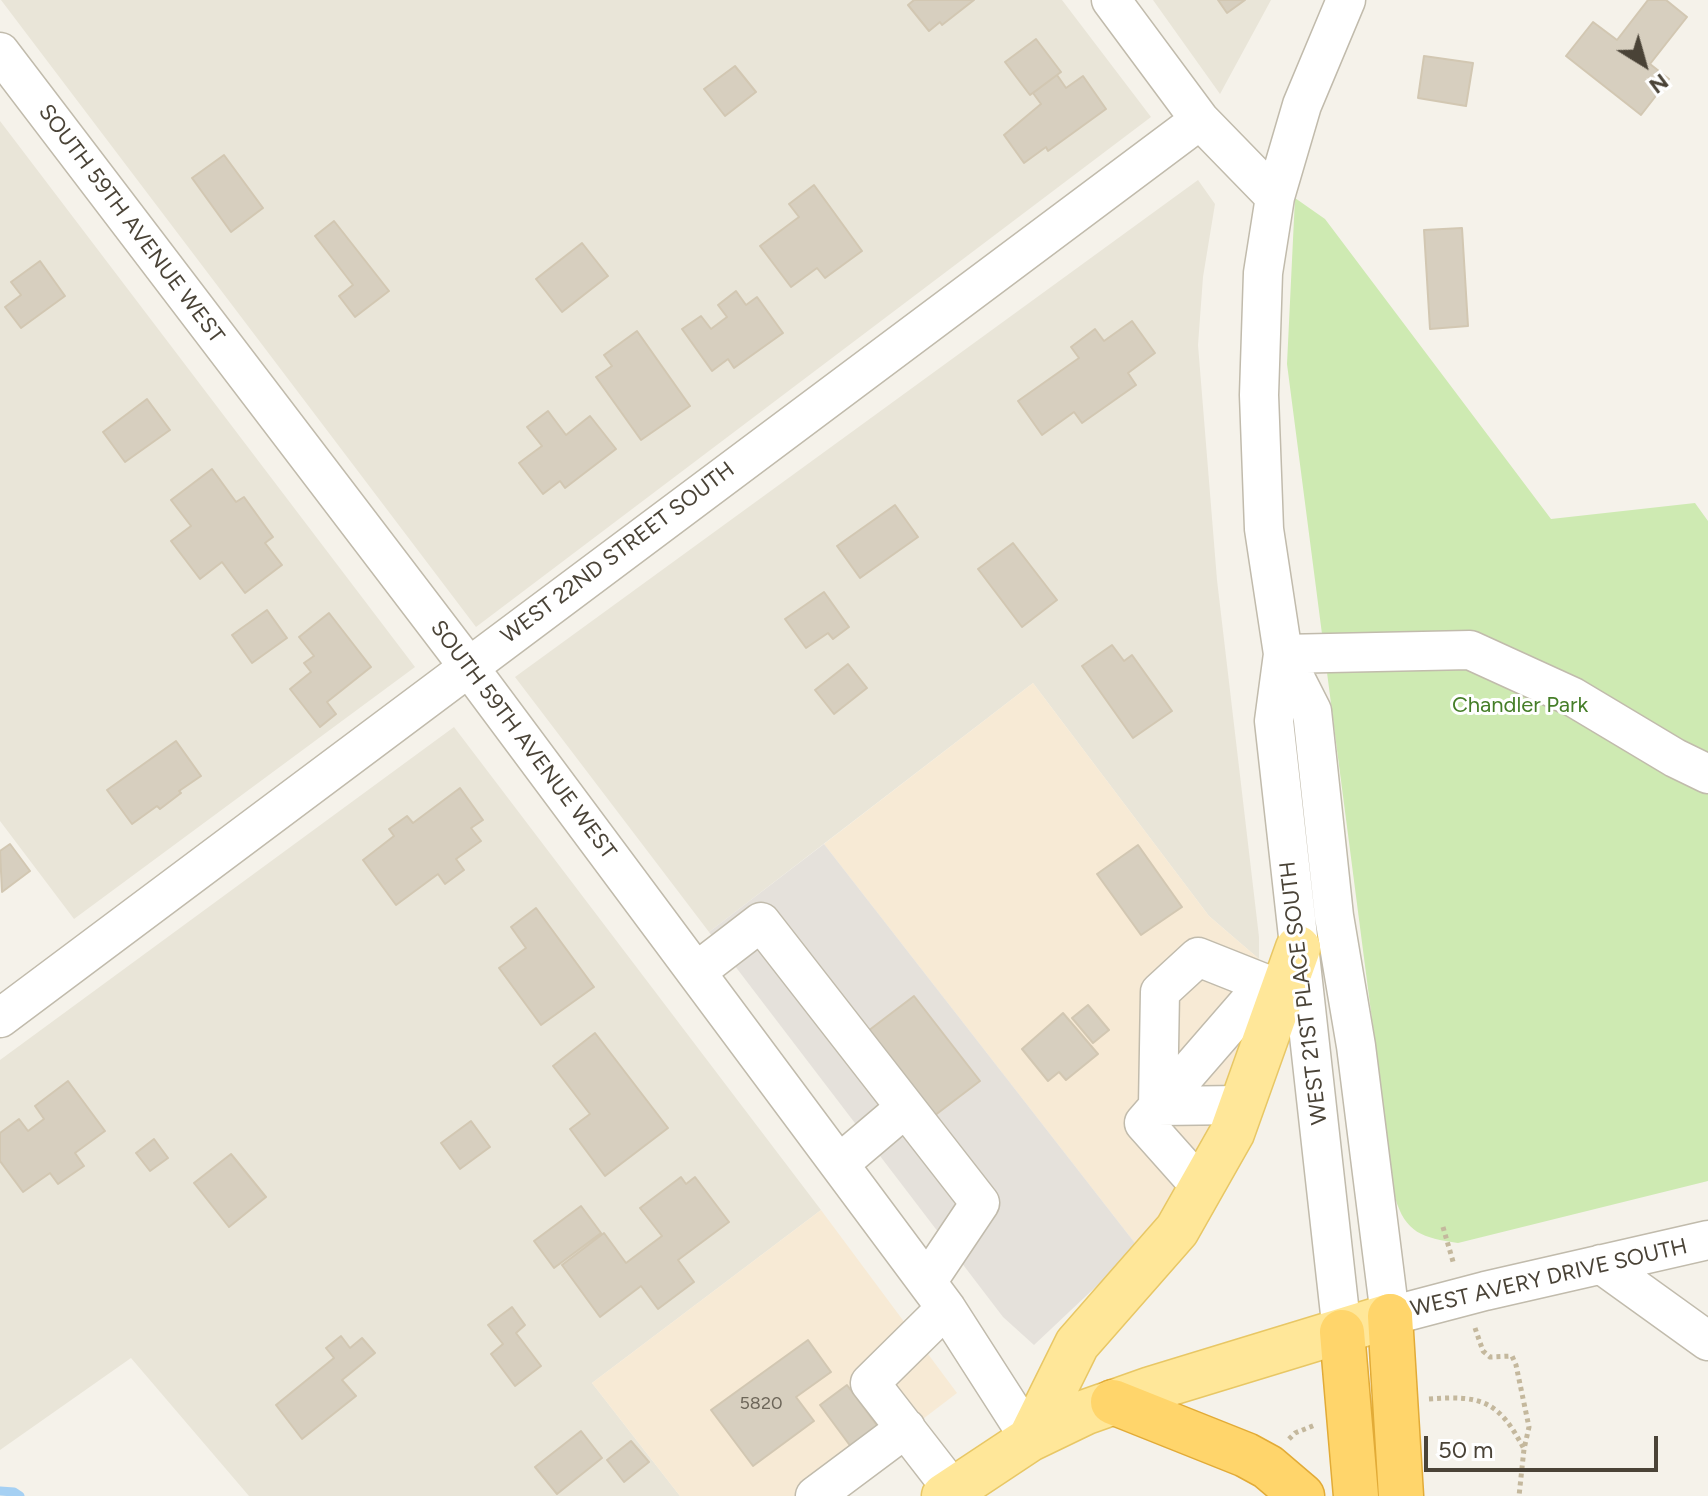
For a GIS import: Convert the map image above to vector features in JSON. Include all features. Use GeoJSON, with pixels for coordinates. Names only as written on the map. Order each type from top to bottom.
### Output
{"type":"FeatureCollection","features":[{"type":"Feature","properties":{"kind":"highway"},"geometry":{"type":"LineString","coordinates":[[1390,1316],[1401,1496]]}},
{"type":"Feature","properties":{"kind":"highway"},"geometry":{"type":"LineString","coordinates":[[1342,1332],[1356,1496]]}},
{"type":"Feature","properties":{"kind":"highway"},"geometry":{"type":"LineString","coordinates":[[1113,1402],[1246,1455],[1268,1467],[1302,1496]]}},
{"type":"Feature","properties":{"kind":"main road"},"geometry":{"type":"LineString","coordinates":[[1030,1439],[1077,1344],[1177,1230],[1232,1133],[1286,969]]}},
{"type":"Feature","properties":{"kind":"main road"},"geometry":{"type":"LineString","coordinates":[[948,1493],[1030,1439],[1113,1402],[1390,1316]]}},
{"type":"Feature","properties":{"kind":"street"},"geometry":{"type":"LineString","coordinates":[[1111,0],[1200,120],[1275,197],[1302,105],[1346,0]]}},
{"type":"Feature","properties":{"kind":"street","name":"SOUTH 59TH AVENUE WEST"},"geometry":{"type":"LineString","coordinates":[[0,52],[468,666],[937,1295],[1030,1439]]}},
{"type":"Feature","properties":{"kind":"street","name":"WEST 22ND STREET SOUTH"},"geometry":{"type":"LineString","coordinates":[[0,1018],[1200,120]]}},
{"type":"Feature","properties":{"kind":"street","name":"WEST 21ST PLACE SOUTH"},"geometry":{"type":"LineString","coordinates":[[1275,197],[1263,273],[1259,395],[1264,529],[1283,654],[1274,721],[1286,969],[1342,1332]]}},
{"type":"Feature","properties":{"kind":"street"},"geometry":{"type":"LineString","coordinates":[[1283,654],[1470,650],[1573,697],[1675,758],[1708,774]]}},
{"type":"Feature","properties":{"kind":"street","name":"WEST 21ST PLACE SOUTH"},"geometry":{"type":"LineString","coordinates":[[1283,654],[1312,711],[1334,916],[1356,1046],[1390,1316]]}},
{"type":"Feature","properties":{"kind":"street"},"geometry":{"type":"LineString","coordinates":[[696,972],[761,922],[980,1203],[937,1295],[870,1383],[906,1428],[948,1493]]}},
{"type":"Feature","properties":{"kind":"street"},"geometry":{"type":"LineString","coordinates":[[1158,1106],[1160,992],[1198,957],[1286,969]]}},
{"type":"Feature","properties":{"kind":"street"},"geometry":{"type":"LineString","coordinates":[[1201,1187],[1144,1123],[1249,1002],[1286,969]]}},
{"type":"Feature","properties":{"kind":"street"},"geometry":{"type":"LineString","coordinates":[[1158,1106],[1242,1105]]}},
{"type":"Feature","properties":{"kind":"street"},"geometry":{"type":"LineString","coordinates":[[839,1164],[905,1108]]}},
{"type":"Feature","properties":{"kind":"street","name":"WEST AVERY DRIVE SOUTH"},"geometry":{"type":"LineString","coordinates":[[1390,1316],[1708,1240]]}},
{"type":"Feature","properties":{"kind":"street"},"geometry":{"type":"LineString","coordinates":[[1601,1264],[1708,1341]]}},
{"type":"Feature","properties":{"kind":"street"},"geometry":{"type":"LineString","coordinates":[[815,1496],[906,1428]]}},
{"type":"Feature","properties":{"kind":"path"},"geometry":{"type":"LineString","coordinates":[[1443,1227],[1447,1244]]}},
{"type":"Feature","properties":{"kind":"path"},"geometry":{"type":"LineString","coordinates":[[1479,1338],[1483,1351],[1490,1357],[1512,1356],[1516,1365],[1529,1427],[1519,1496]]}},
{"type":"Feature","properties":{"kind":"path"},"geometry":{"type":"LineString","coordinates":[[1426,1399],[1459,1397],[1489,1405],[1510,1421],[1524,1449]]}},
{"type":"Feature","properties":{"kind":"path"},"geometry":{"type":"LineString","coordinates":[[1286,1444],[1295,1433],[1326,1420]]}},
{"type":"Feature","properties":{"kind":"shaded area"},"geometry":{"type":"Polygon","coordinates":[[[1,0],[1062,0],[1151,117],[476,627],[1,0]]]}},
{"type":"Feature","properties":{"kind":"shaded area"},"geometry":{"type":"Polygon","coordinates":[[[1153,0],[1271,0],[1220,94],[1153,0]]]}},
{"type":"Feature","properties":{"kind":"shaded area"},"geometry":{"type":"Polygon","coordinates":[[[0,121],[415,667],[74,919],[0,821],[0,121]]]}},
{"type":"Feature","properties":{"kind":"shaded area"},"geometry":{"type":"Polygon","coordinates":[[[1198,180],[1215,204],[1203,277],[1198,345],[1217,580],[1259,937],[1259,959],[1209,916],[1033,683],[709,932],[515,677],[1198,180]]]}},
{"type":"Feature","properties":{"kind":"shaded area"},"geometry":{"type":"Polygon","coordinates":[[[1033,683],[1209,916],[1259,959],[1244,1039],[1215,1123],[1169,1204],[1138,1247],[824,844],[1033,683]]]}},
{"type":"Feature","properties":{"kind":"shaded area"},"geometry":{"type":"Polygon","coordinates":[[[454,727],[821,1210],[592,1383],[680,1496],[249,1496],[131,1358],[0,1450],[0,1060],[454,727]]]}},
{"type":"Feature","properties":{"kind":"shaded area"},"geometry":{"type":"Polygon","coordinates":[[[824,844],[1138,1247],[1034,1345],[1003,1317],[709,932],[824,844]]]}},
{"type":"Feature","properties":{"kind":"shaded area"},"geometry":{"type":"Polygon","coordinates":[[[821,1210],[957,1393],[822,1496],[680,1496],[592,1383],[821,1210]]]}},
{"type":"Feature","properties":{"kind":"green space","name":"Chandler Park"},"geometry":{"type":"Polygon","coordinates":[[[1295,198],[1325,219],[1551,519],[1695,503],[1708,521],[1708,1181],[1458,1243],[1417,1232],[1399,1209],[1287,364],[1295,198]]]}},
{"type":"Feature","properties":{"kind":"building"},"geometry":{"type":"Polygon","coordinates":[[[914,0],[974,0],[942,25],[940,22],[929,31],[908,5],[914,0]]]}},
{"type":"Feature","properties":{"kind":"building"},"geometry":{"type":"Polygon","coordinates":[[[1218,0],[1245,0],[1227,13],[1218,0]]]}},
{"type":"Feature","properties":{"kind":"building"},"geometry":{"type":"Polygon","coordinates":[[[1648,0],[1666,0],[1687,17],[1650,64],[1669,79],[1641,115],[1566,56],[1593,22],[1617,40],[1648,0]]]}},
{"type":"Feature","properties":{"kind":"building"},"geometry":{"type":"Polygon","coordinates":[[[1036,39],[1061,72],[1030,95],[1005,62],[1036,39]]]}},
{"type":"Feature","properties":{"kind":"building"},"geometry":{"type":"Polygon","coordinates":[[[1424,56],[1473,63],[1466,106],[1418,98],[1424,56]]]}},
{"type":"Feature","properties":{"kind":"building"},"geometry":{"type":"Polygon","coordinates":[[[735,66],[756,92],[725,116],[704,89],[735,66]]]}},
{"type":"Feature","properties":{"kind":"building"},"geometry":{"type":"Polygon","coordinates":[[[1057,75],[1066,88],[1083,76],[1106,109],[1048,151],[1046,147],[1024,163],[1004,135],[1041,104],[1033,93],[1057,75]]]}},
{"type":"Feature","properties":{"kind":"building"},"geometry":{"type":"Polygon","coordinates":[[[224,155],[263,208],[231,232],[192,178],[224,155]]]}},
{"type":"Feature","properties":{"kind":"building"},"geometry":{"type":"Polygon","coordinates":[[[814,185],[862,251],[825,278],[817,268],[791,287],[760,246],[799,217],[789,204],[814,185]]]}},
{"type":"Feature","properties":{"kind":"building"},"geometry":{"type":"Polygon","coordinates":[[[334,221],[389,291],[355,317],[339,296],[353,285],[315,236],[334,221]]]}},
{"type":"Feature","properties":{"kind":"building"},"geometry":{"type":"Polygon","coordinates":[[[1462,228],[1468,326],[1430,329],[1424,230],[1462,228]]]}},
{"type":"Feature","properties":{"kind":"building"},"geometry":{"type":"Polygon","coordinates":[[[582,243],[608,276],[562,312],[536,279],[582,243]]]}},
{"type":"Feature","properties":{"kind":"building"},"geometry":{"type":"Polygon","coordinates":[[[40,261],[65,296],[21,328],[5,307],[21,295],[11,282],[40,261]]]}},
{"type":"Feature","properties":{"kind":"building"},"geometry":{"type":"Polygon","coordinates":[[[736,291],[746,305],[757,297],[783,333],[734,368],[728,359],[712,371],[682,329],[701,316],[711,329],[727,317],[718,305],[736,291]]]}},
{"type":"Feature","properties":{"kind":"building"},"geometry":{"type":"Polygon","coordinates":[[[1132,321],[1155,353],[1128,373],[1136,385],[1082,423],[1074,412],[1042,435],[1018,401],[1079,358],[1071,347],[1095,329],[1104,341],[1132,321]]]}},
{"type":"Feature","properties":{"kind":"building"},"geometry":{"type":"Polygon","coordinates":[[[637,331],[690,406],[641,440],[596,377],[612,366],[604,355],[637,331]]]}},
{"type":"Feature","properties":{"kind":"building"},"geometry":{"type":"Polygon","coordinates":[[[147,399],[170,430],[125,462],[103,432],[147,399]]]}},
{"type":"Feature","properties":{"kind":"building"},"geometry":{"type":"Polygon","coordinates":[[[548,411],[566,435],[590,416],[616,449],[565,488],[560,481],[543,494],[519,463],[542,446],[527,427],[548,411]]]}},
{"type":"Feature","properties":{"kind":"building"},"geometry":{"type":"Polygon","coordinates":[[[212,469],[236,502],[244,497],[273,537],[265,543],[282,565],[245,593],[222,562],[200,579],[171,541],[191,526],[171,500],[212,469]]]}},
{"type":"Feature","properties":{"kind":"building"},"geometry":{"type":"Polygon","coordinates":[[[895,505],[918,537],[860,578],[837,546],[895,505]]]}},
{"type":"Feature","properties":{"kind":"building"},"geometry":{"type":"Polygon","coordinates":[[[1013,543],[1057,600],[1022,627],[978,569],[1013,543]]]}},
{"type":"Feature","properties":{"kind":"building"},"geometry":{"type":"Polygon","coordinates":[[[824,592],[849,627],[833,639],[828,633],[806,648],[785,619],[824,592]]]}},
{"type":"Feature","properties":{"kind":"building"},"geometry":{"type":"Polygon","coordinates":[[[267,610],[287,638],[252,663],[232,635],[267,610]]]}},
{"type":"Feature","properties":{"kind":"building"},"geometry":{"type":"Polygon","coordinates":[[[329,613],[371,667],[327,702],[336,714],[320,727],[290,689],[311,672],[304,663],[314,656],[299,637],[329,613]]]}},
{"type":"Feature","properties":{"kind":"building"},"geometry":{"type":"Polygon","coordinates":[[[1112,645],[1124,661],[1132,655],[1172,711],[1133,738],[1082,666],[1112,645]]]}},
{"type":"Feature","properties":{"kind":"building"},"geometry":{"type":"Polygon","coordinates":[[[848,664],[867,688],[834,714],[815,690],[848,664]]]}},
{"type":"Feature","properties":{"kind":"building"},"geometry":{"type":"Polygon","coordinates":[[[176,741],[201,776],[160,809],[157,806],[132,824],[107,790],[176,741]]]}},
{"type":"Feature","properties":{"kind":"building"},"geometry":{"type":"Polygon","coordinates":[[[460,788],[483,820],[471,828],[481,841],[456,859],[464,870],[445,884],[438,874],[396,905],[363,860],[394,836],[389,829],[407,816],[413,823],[460,788]]]}},
{"type":"Feature","properties":{"kind":"building"},"geometry":{"type":"Polygon","coordinates":[[[10,844],[30,871],[2,892],[0,851],[10,844]]]}},
{"type":"Feature","properties":{"kind":"building"},"geometry":{"type":"Polygon","coordinates":[[[1138,845],[1182,907],[1141,935],[1097,874],[1138,845]]]}},
{"type":"Feature","properties":{"kind":"building"},"geometry":{"type":"Polygon","coordinates":[[[536,908],[594,987],[541,1025],[499,968],[526,948],[511,927],[536,908]]]}},
{"type":"Feature","properties":{"kind":"building"},"geometry":{"type":"Polygon","coordinates":[[[914,996],[980,1081],[934,1116],[868,1031],[914,996]]]}},
{"type":"Feature","properties":{"kind":"building"},"geometry":{"type":"Polygon","coordinates":[[[1088,1005],[1109,1030],[1093,1043],[1072,1018],[1088,1005]]]}},
{"type":"Feature","properties":{"kind":"building"},"geometry":{"type":"Polygon","coordinates":[[[1063,1013],[1098,1054],[1066,1080],[1059,1072],[1048,1081],[1022,1049],[1063,1013]]]}},
{"type":"Feature","properties":{"kind":"building"},"geometry":{"type":"Polygon","coordinates":[[[595,1033],[668,1128],[605,1176],[570,1129],[590,1114],[553,1066],[595,1033]]]}},
{"type":"Feature","properties":{"kind":"building"},"geometry":{"type":"Polygon","coordinates":[[[68,1081],[105,1131],[75,1153],[84,1166],[58,1184],[50,1173],[23,1192],[0,1161],[0,1133],[19,1119],[28,1131],[44,1119],[35,1106],[68,1081]]]}},
{"type":"Feature","properties":{"kind":"building"},"geometry":{"type":"Polygon","coordinates":[[[471,1121],[490,1147],[460,1169],[441,1143],[471,1121]]]}},
{"type":"Feature","properties":{"kind":"building"},"geometry":{"type":"Polygon","coordinates":[[[154,1139],[168,1158],[150,1171],[136,1153],[154,1139]]]}},
{"type":"Feature","properties":{"kind":"building"},"geometry":{"type":"Polygon","coordinates":[[[231,1154],[266,1197],[229,1227],[194,1183],[231,1154]]]}},
{"type":"Feature","properties":{"kind":"building"},"geometry":{"type":"Polygon","coordinates":[[[681,1177],[686,1184],[695,1177],[729,1222],[678,1260],[694,1282],[658,1309],[641,1286],[600,1317],[562,1265],[604,1233],[626,1263],[662,1236],[640,1208],[681,1177]]]}},
{"type":"Feature","properties":{"kind":"building"},"geometry":{"type":"Polygon","coordinates":[[[581,1206],[601,1233],[554,1268],[534,1241],[581,1206]]]}},
{"type":"Feature","properties":{"kind":"building"},"geometry":{"type":"Polygon","coordinates":[[[512,1307],[525,1325],[516,1333],[541,1366],[515,1386],[491,1354],[503,1344],[488,1325],[512,1307]]]}},
{"type":"Feature","properties":{"kind":"building"},"geometry":{"type":"Polygon","coordinates":[[[341,1336],[350,1348],[362,1338],[375,1353],[342,1380],[356,1396],[302,1439],[276,1405],[334,1358],[326,1348],[341,1336]]]}},
{"type":"Feature","properties":{"kind":"building"},"geometry":{"type":"Polygon","coordinates":[[[808,1340],[831,1372],[796,1397],[814,1421],[753,1466],[711,1410],[808,1340]]]}},
{"type":"Feature","properties":{"kind":"building"},"geometry":{"type":"Polygon","coordinates":[[[847,1385],[884,1435],[857,1455],[820,1405],[847,1385]]]}},
{"type":"Feature","properties":{"kind":"building"},"geometry":{"type":"Polygon","coordinates":[[[581,1431],[602,1458],[557,1494],[535,1467],[581,1431]]]}},
{"type":"Feature","properties":{"kind":"building"},"geometry":{"type":"Polygon","coordinates":[[[631,1441],[649,1462],[624,1482],[607,1460],[631,1441]]]}},
{"type":"Feature","properties":{"kind":"waterway"},"geometry":{"type":"LineString","coordinates":[[0,1491],[14,1492],[20,1496]]}}]}
